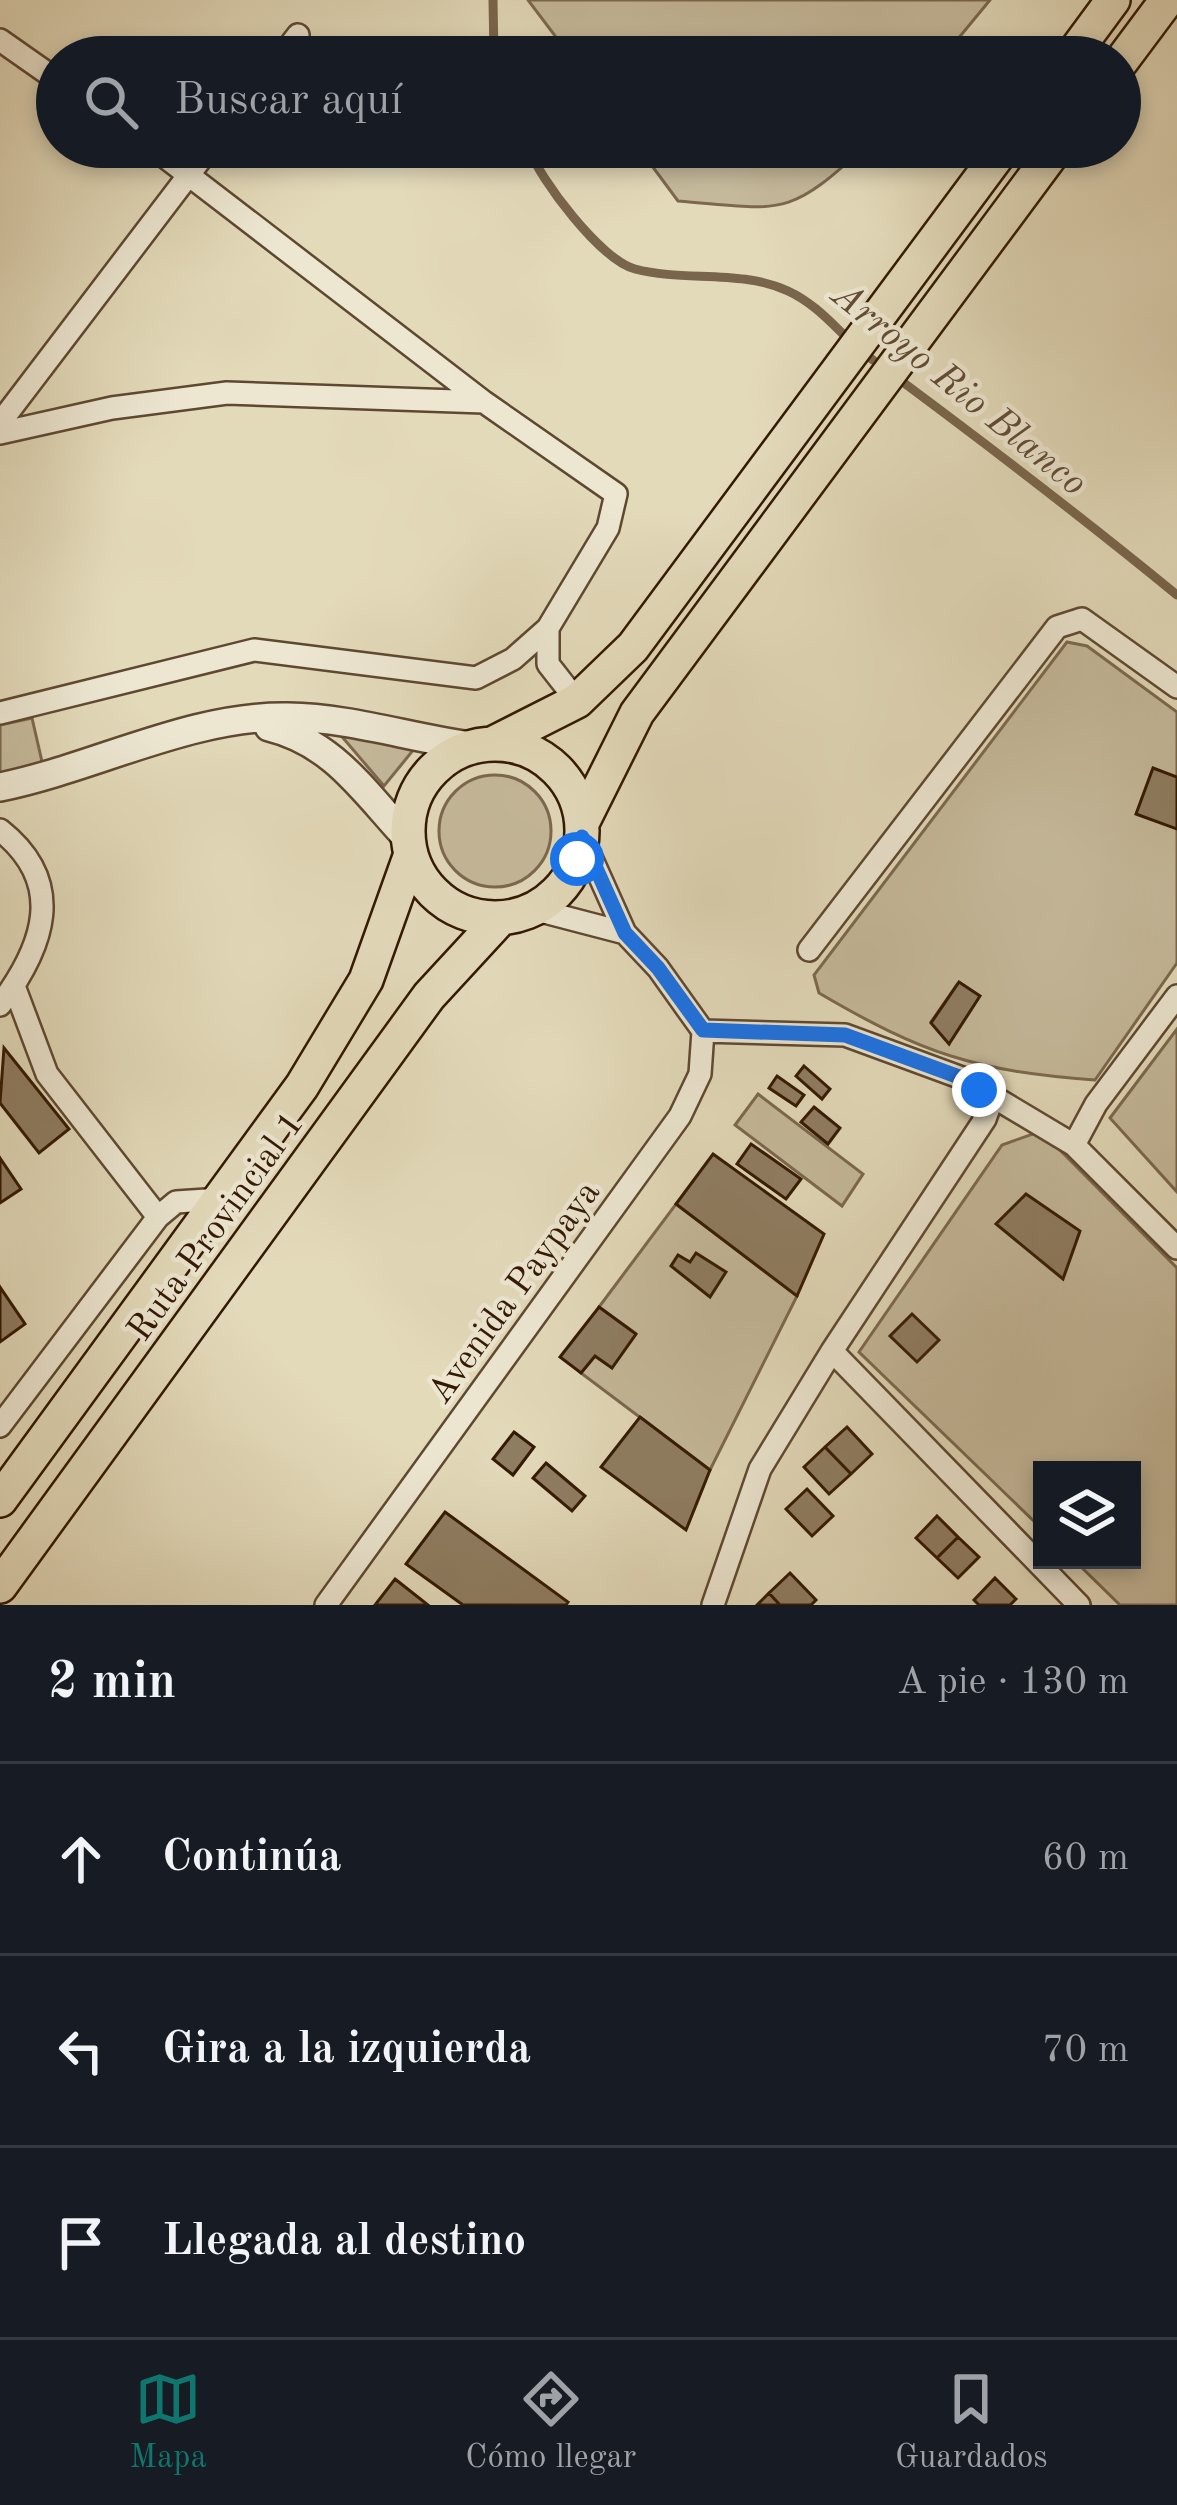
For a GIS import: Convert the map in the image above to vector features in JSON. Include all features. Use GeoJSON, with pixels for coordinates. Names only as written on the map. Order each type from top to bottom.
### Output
{"type":"FeatureCollection","features":[{"type":"Feature","properties":{"kind":"main road"},"geometry":{"type":"LineString","coordinates":[[1086,36],[1113,0]]}},
{"type":"Feature","properties":{"kind":"main road"},"geometry":{"type":"LineString","coordinates":[[1140,36],[1167,0]]}},
{"type":"Feature","properties":{"kind":"main road","name":"Ruta Provincial 1"},"geometry":{"type":"LineString","coordinates":[[0,1500],[302,1086],[366,980],[410,847],[408,819],[423,782],[452,754],[482,745],[577,700],[633,647],[988,168]]}},
{"type":"Feature","properties":{"kind":"main road","name":"Ruta Provincial 1"},"geometry":{"type":"LineString","coordinates":[[0,1586],[429,996],[517,914],[567,880],[582,830],[637,712],[1041,168]]}},
{"type":"Feature","properties":{"kind":"main road"},"geometry":{"type":"LineString","coordinates":[[482,745],[515,746],[554,766],[568,782],[582,830]]}},
{"type":"Feature","properties":{"kind":"main road"},"geometry":{"type":"LineString","coordinates":[[410,847],[435,895],[477,916],[517,914]]}},
{"type":"Feature","properties":{"kind":"street"},"geometry":{"type":"LineString","coordinates":[[0,40],[36,65]]}},
{"type":"Feature","properties":{"kind":"street"},"geometry":{"type":"LineString","coordinates":[[0,713],[254,650],[476,678],[513,659],[548,628],[608,528],[616,494],[484,402],[182,168]]}},
{"type":"Feature","properties":{"kind":"street"},"geometry":{"type":"LineString","coordinates":[[0,423],[193,168]]}},
{"type":"Feature","properties":{"kind":"street"},"geometry":{"type":"LineString","coordinates":[[0,433],[112,408],[227,393],[484,402]]}},
{"type":"Feature","properties":{"kind":"street"},"geometry":{"type":"LineString","coordinates":[[809,950],[1057,627],[1082,619],[1177,687]]}},
{"type":"Feature","properties":{"kind":"street"},"geometry":{"type":"LineString","coordinates":[[548,628],[548,664],[577,700]]}},
{"type":"Feature","properties":{"kind":"street"},"geometry":{"type":"LineString","coordinates":[[0,787],[65,774],[188,732],[284,717],[357,722],[482,745]]}},
{"type":"Feature","properties":{"kind":"street"},"geometry":{"type":"LineString","coordinates":[[248,722],[309,739],[340,762],[410,847]]}},
{"type":"Feature","properties":{"kind":"street"},"geometry":{"type":"LineString","coordinates":[[0,830],[33,862],[44,910],[32,960],[0,1005]]}},
{"type":"Feature","properties":{"kind":"street"},"geometry":{"type":"LineString","coordinates":[[582,830],[625,933],[686,1003],[703,1030],[845,1035],[962,1078],[1074,1145],[1177,1248]]}},
{"type":"Feature","properties":{"kind":"street"},"geometry":{"type":"LineString","coordinates":[[517,914],[625,933]]}},
{"type":"Feature","properties":{"kind":"street"},"geometry":{"type":"LineString","coordinates":[[14,986],[47,1074],[158,1217]]}},
{"type":"Feature","properties":{"kind":"street"},"geometry":{"type":"LineString","coordinates":[[1074,1145],[1096,1104],[1177,996]]}},
{"type":"Feature","properties":{"kind":"street","name":"Avenida Paypaya"},"geometry":{"type":"LineString","coordinates":[[326,1605],[680,1116],[700,1074],[703,1030]]}},
{"type":"Feature","properties":{"kind":"street"},"geometry":{"type":"LineString","coordinates":[[713,1605],[760,1468],[985,1119],[989,1108],[979,1090]]}},
{"type":"Feature","properties":{"kind":"street"},"geometry":{"type":"LineString","coordinates":[[0,1426],[158,1217],[176,1202],[222,1199]]}},
{"type":"Feature","properties":{"kind":"street"},"geometry":{"type":"LineString","coordinates":[[832,1351],[1079,1605]]}},
{"type":"Feature","properties":{"kind":"shaded area"},"geometry":{"type":"Polygon","coordinates":[[[528,0],[990,0],[960,36],[555,36],[528,0]]]}},
{"type":"Feature","properties":{"kind":"shaded area"},"geometry":{"type":"Polygon","coordinates":[[[654,168],[841,168],[817,187],[780,204],[678,201],[654,168]]]}},
{"type":"Feature","properties":{"kind":"shaded area"},"geometry":{"type":"Polygon","coordinates":[[[1067,642],[1087,646],[1177,712],[1177,963],[1095,1080],[982,1065],[920,1045],[819,993],[814,975],[1067,642]],[[958,983],[931,1022],[949,1043],[958,983]]]}},
{"type":"Feature","properties":{"kind":"shaded area"},"geometry":{"type":"Polygon","coordinates":[[[32,718],[43,766],[0,774],[0,725],[32,718]]]}},
{"type":"Feature","properties":{"kind":"shaded area"},"geometry":{"type":"Polygon","coordinates":[[[338,732],[419,743],[384,786],[338,732]]]}},
{"type":"Feature","properties":{"kind":"shaded area"},"geometry":{"type":"Polygon","coordinates":[[[495,775],[517,779],[535,791],[547,809],[551,831],[547,853],[535,871],[517,883],[495,887],[473,883],[455,871],[443,853],[439,831],[443,809],[455,791],[473,779],[495,775]]]}},
{"type":"Feature","properties":{"kind":"shaded area"},"geometry":{"type":"Polygon","coordinates":[[[1177,1029],[1177,1192],[1110,1118],[1177,1029]]]}},
{"type":"Feature","properties":{"kind":"shaded area"},"geometry":{"type":"Polygon","coordinates":[[[758,1094],[863,1174],[842,1206],[735,1125],[758,1094]]]}},
{"type":"Feature","properties":{"kind":"shaded area"},"geometry":{"type":"Polygon","coordinates":[[[1041,1131],[1177,1268],[1177,1605],[1120,1605],[1083,1569],[1141,1569],[1141,1461],[1033,1461],[1033,1520],[859,1352],[1002,1145],[1041,1131]]]}},
{"type":"Feature","properties":{"kind":"shaded area"},"geometry":{"type":"Polygon","coordinates":[[[676,1204],[797,1296],[710,1470],[581,1373],[595,1356],[612,1368],[635,1333],[599,1307],[676,1204]]]}},
{"type":"Feature","properties":{"kind":"building"},"geometry":{"type":"Polygon","coordinates":[[[1153,768],[1177,777],[1177,829],[1136,814],[1153,768]]]}},
{"type":"Feature","properties":{"kind":"building"},"geometry":{"type":"Polygon","coordinates":[[[959,982],[980,996],[949,1044],[931,1023],[959,982]]]}},
{"type":"Feature","properties":{"kind":"building"},"geometry":{"type":"Polygon","coordinates":[[[4,1048],[69,1129],[39,1153],[0,1103],[4,1048]]]}},
{"type":"Feature","properties":{"kind":"building"},"geometry":{"type":"Polygon","coordinates":[[[804,1066],[830,1089],[822,1099],[796,1076],[804,1066]]]}},
{"type":"Feature","properties":{"kind":"building"},"geometry":{"type":"Polygon","coordinates":[[[777,1076],[804,1095],[796,1106],[769,1088],[777,1076]]]}},
{"type":"Feature","properties":{"kind":"building"},"geometry":{"type":"Polygon","coordinates":[[[814,1107],[840,1128],[828,1144],[801,1122],[814,1107]]]}},
{"type":"Feature","properties":{"kind":"building"},"geometry":{"type":"Polygon","coordinates":[[[751,1144],[801,1179],[786,1199],[737,1164],[751,1144]]]}},
{"type":"Feature","properties":{"kind":"building"},"geometry":{"type":"Polygon","coordinates":[[[713,1154],[824,1234],[797,1296],[676,1204],[713,1154]]]}},
{"type":"Feature","properties":{"kind":"building"},"geometry":{"type":"Polygon","coordinates":[[[0,1158],[21,1189],[0,1203],[0,1158]]]}},
{"type":"Feature","properties":{"kind":"building"},"geometry":{"type":"Polygon","coordinates":[[[1026,1194],[1080,1231],[1063,1279],[996,1224],[1026,1194]]]}},
{"type":"Feature","properties":{"kind":"building"},"geometry":{"type":"Polygon","coordinates":[[[696,1253],[726,1272],[710,1297],[671,1266],[678,1255],[690,1262],[696,1253]]]}},
{"type":"Feature","properties":{"kind":"building"},"geometry":{"type":"Polygon","coordinates":[[[0,1287],[25,1324],[0,1342],[0,1287]]]}},
{"type":"Feature","properties":{"kind":"building"},"geometry":{"type":"Polygon","coordinates":[[[599,1307],[636,1334],[612,1368],[595,1356],[581,1373],[560,1357],[599,1307]]]}},
{"type":"Feature","properties":{"kind":"building"},"geometry":{"type":"Polygon","coordinates":[[[912,1314],[939,1340],[917,1362],[890,1336],[912,1314]]]}},
{"type":"Feature","properties":{"kind":"building"},"geometry":{"type":"Polygon","coordinates":[[[640,1417],[710,1470],[686,1530],[601,1467],[640,1417]]]}},
{"type":"Feature","properties":{"kind":"building"},"geometry":{"type":"Polygon","coordinates":[[[847,1427],[872,1454],[851,1474],[825,1447],[847,1427]]]}},
{"type":"Feature","properties":{"kind":"building"},"geometry":{"type":"Polygon","coordinates":[[[514,1432],[534,1447],[513,1475],[493,1459],[514,1432]]]}},
{"type":"Feature","properties":{"kind":"building"},"geometry":{"type":"Polygon","coordinates":[[[825,1447],[851,1474],[829,1494],[804,1467],[825,1447]]]}},
{"type":"Feature","properties":{"kind":"building"},"geometry":{"type":"Polygon","coordinates":[[[546,1463],[585,1496],[572,1511],[533,1478],[546,1463]]]}},
{"type":"Feature","properties":{"kind":"building"},"geometry":{"type":"Polygon","coordinates":[[[807,1489],[833,1516],[812,1536],[786,1509],[807,1489]]]}},
{"type":"Feature","properties":{"kind":"building"},"geometry":{"type":"Polygon","coordinates":[[[445,1512],[566,1605],[463,1605],[406,1564],[445,1512]]]}},
{"type":"Feature","properties":{"kind":"building"},"geometry":{"type":"Polygon","coordinates":[[[937,1516],[958,1537],[937,1558],[916,1538],[937,1516]]]}},
{"type":"Feature","properties":{"kind":"building"},"geometry":{"type":"Polygon","coordinates":[[[958,1537],[979,1557],[958,1578],[937,1558],[958,1537]]]}},
{"type":"Feature","properties":{"kind":"building"},"geometry":{"type":"Polygon","coordinates":[[[790,1573],[816,1600],[811,1605],[780,1605],[769,1593],[790,1573]]]}},
{"type":"Feature","properties":{"kind":"building"},"geometry":{"type":"Polygon","coordinates":[[[995,1578],[1016,1599],[1010,1605],[979,1605],[974,1600],[995,1578]]]}},
{"type":"Feature","properties":{"kind":"building"},"geometry":{"type":"Polygon","coordinates":[[[395,1579],[428,1605],[375,1605],[395,1579]]]}},
{"type":"Feature","properties":{"kind":"building"},"geometry":{"type":"Polygon","coordinates":[[[769,1593],[780,1605],[757,1605],[769,1593]]]}},
{"type":"Feature","properties":{"kind":"waterway","name":"Arroyo Rio Blanco"},"geometry":{"type":"LineString","coordinates":[[493,0],[494,36]]}},
{"type":"Feature","properties":{"kind":"waterway","name":"Arroyo Rio Blanco"},"geometry":{"type":"LineString","coordinates":[[539,168],[573,217],[621,263],[654,273],[751,280],[800,298],[862,352],[1177,595]]}},
{"type":"Feature","properties":{"kind":"route"},"geometry":{"type":"LineString","coordinates":[[577,859],[582,837],[625,933],[658,968],[703,1030],[845,1035],[962,1078],[979,1090]]}}]}
